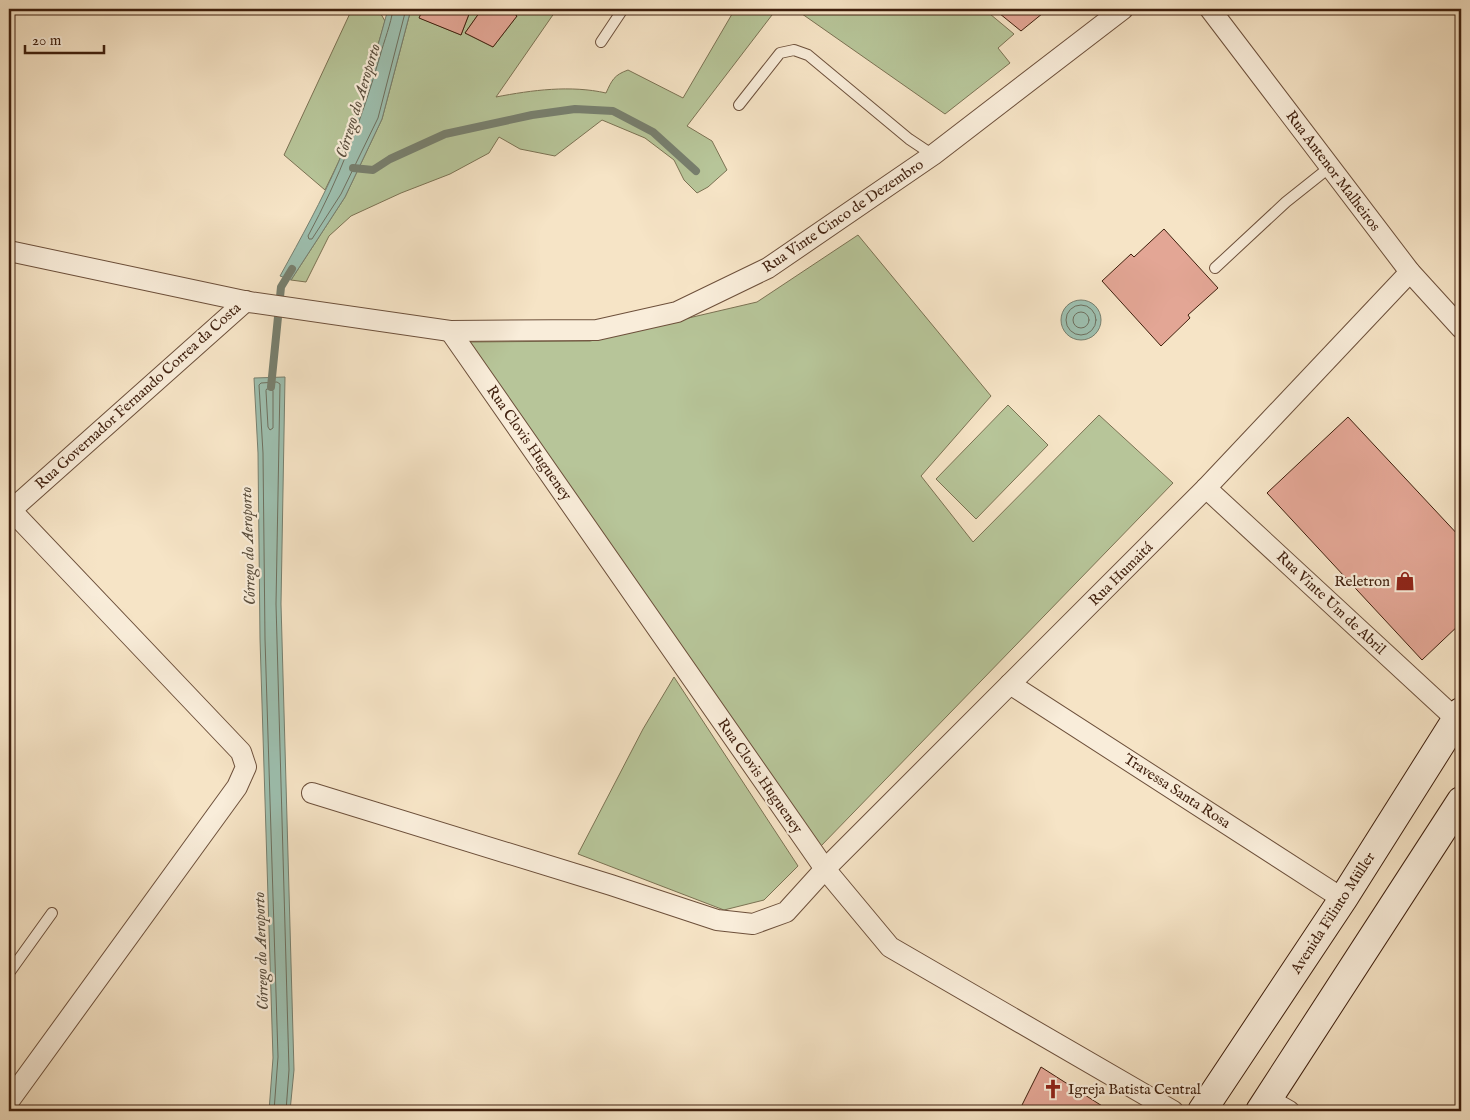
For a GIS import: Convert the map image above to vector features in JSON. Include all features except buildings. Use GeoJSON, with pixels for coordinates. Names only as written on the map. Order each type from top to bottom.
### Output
{"type":"FeatureCollection","features":[{"type":"Feature","properties":{"kind":"main road","name":"Avenida Filinto Müller"},"geometry":{"type":"LineString","coordinates":[[1202,1111],[1343,899],[1459,715]]}},
{"type":"Feature","properties":{"kind":"main road"},"geometry":{"type":"LineString","coordinates":[[1272,1107],[1461,801]]}},
{"type":"Feature","properties":{"kind":"street","name":"Rua Vinte Cinco de Dezembro"},"geometry":{"type":"LineString","coordinates":[[247,301],[450,331],[597,330],[677,312],[768,268],[933,155],[1123,9]]}},
{"type":"Feature","properties":{"kind":"street","name":"Rua Antenor Malheiros"},"geometry":{"type":"LineString","coordinates":[[1210,9],[1410,272],[1461,328]]}},
{"type":"Feature","properties":{"kind":"street"},"geometry":{"type":"LineString","coordinates":[[9,251],[247,301]]}},
{"type":"Feature","properties":{"kind":"street","name":"Rua Humaitá"},"geometry":{"type":"LineString","coordinates":[[312,793],[612,885],[717,920],[753,924],[786,912],[825,869],[1206,488],[1410,272]]}},
{"type":"Feature","properties":{"kind":"street","name":"Rua Governador Fernando Correa da Costa"},"geometry":{"type":"LineString","coordinates":[[10,511],[247,301]]}},
{"type":"Feature","properties":{"kind":"street","name":"Rua Clovis Hugueney"},"geometry":{"type":"LineString","coordinates":[[450,331],[825,869],[890,946],[1173,1111]]}},
{"type":"Feature","properties":{"kind":"street","name":"Rua Vinte Um de Abril"},"geometry":{"type":"LineString","coordinates":[[1206,488],[1459,715]]}},
{"type":"Feature","properties":{"kind":"street"},"geometry":{"type":"LineString","coordinates":[[9,1102],[236,787],[246,767],[241,752],[10,511]]}},
{"type":"Feature","properties":{"kind":"street","name":"Travessa Santa Rosa"},"geometry":{"type":"LineString","coordinates":[[1010,684],[1343,899]]}},
{"type":"Feature","properties":{"kind":"lane"},"geometry":{"type":"LineString","coordinates":[[601,42],[623,9]]}},
{"type":"Feature","properties":{"kind":"lane"},"geometry":{"type":"LineString","coordinates":[[739,105],[780,53],[794,50],[808,55],[909,139],[933,155]]}},
{"type":"Feature","properties":{"kind":"lane"},"geometry":{"type":"LineString","coordinates":[[1215,268],[1286,202],[1330,167]]}},
{"type":"Feature","properties":{"kind":"lane"},"geometry":{"type":"LineString","coordinates":[[9,973],[52,913]]}},
{"type":"Feature","properties":{"kind":"shaded area"},"geometry":{"type":"Polygon","coordinates":[[[352,9],[378,9],[385,21],[362,100],[339,161],[325,190],[284,155],[352,9]]]}},
{"type":"Feature","properties":{"kind":"shaded area"},"geometry":{"type":"Polygon","coordinates":[[[411,9],[423,9],[420,18],[461,35],[471,9],[482,9],[465,33],[493,47],[517,16],[508,9],[557,9],[496,97],[551,89],[579,89],[606,93],[614,78],[628,70],[683,98],[735,9],[768,9],[772,15],[687,126],[712,141],[727,170],[708,187],[697,193],[684,180],[674,160],[645,138],[602,120],[555,156],[520,149],[499,137],[489,153],[450,174],[401,193],[351,216],[329,236],[306,282],[291,280],[345,197],[382,119],[411,9]]]}},
{"type":"Feature","properties":{"kind":"shaded area"},"geometry":{"type":"Polygon","coordinates":[[[795,9],[984,9],[1014,34],[998,48],[1010,63],[945,114],[795,9]]]}},
{"type":"Feature","properties":{"kind":"shaded area"},"geometry":{"type":"Polygon","coordinates":[[[858,235],[991,396],[921,476],[973,542],[1099,415],[1173,483],[820,847],[470,342],[590,341],[757,302],[858,235]]]}},
{"type":"Feature","properties":{"kind":"shaded area"},"geometry":{"type":"Polygon","coordinates":[[[1008,405],[1048,445],[976,519],[936,479],[1008,405]]]}},
{"type":"Feature","properties":{"kind":"shaded area"},"geometry":{"type":"Polygon","coordinates":[[[674,677],[798,866],[764,900],[724,910],[578,854],[643,729],[674,677]]]}},
{"type":"Feature","properties":{"kind":"water"},"geometry":{"type":"Polygon","coordinates":[[[388,9],[411,9],[382,119],[345,197],[291,280],[280,276],[318,205],[347,142],[372,66],[388,9]]]}},
{"type":"Feature","properties":{"kind":"water"},"geometry":{"type":"Polygon","coordinates":[[[1081,300],[1095,306],[1101,320],[1095,334],[1081,340],[1067,334],[1061,320],[1067,306],[1081,300]]]}},
{"type":"Feature","properties":{"kind":"water"},"geometry":{"type":"Polygon","coordinates":[[[285,377],[281,604],[294,1070],[290,1111],[269,1111],[273,1058],[260,639],[258,453],[254,378],[285,377]]]}},
{"type":"Feature","properties":{"kind":"waterway"},"geometry":{"type":"LineString","coordinates":[[353,168],[373,170],[390,159],[445,134],[532,115],[575,109],[613,111],[653,132],[696,171]]}},
{"type":"Feature","properties":{"kind":"waterway","name":"Córrego do Aeroporto"},"geometry":{"type":"LineString","coordinates":[[271,387],[281,287],[292,269]]}},
{"type":"Feature","properties":{"kind":"place","name":"Reletron"},"geometry":{"type":"Point","coordinates":[1405,581]}},
{"type":"Feature","properties":{"kind":"place","name":"Igreja Batista Central"},"geometry":{"type":"Point","coordinates":[1053,1089]}}]}
